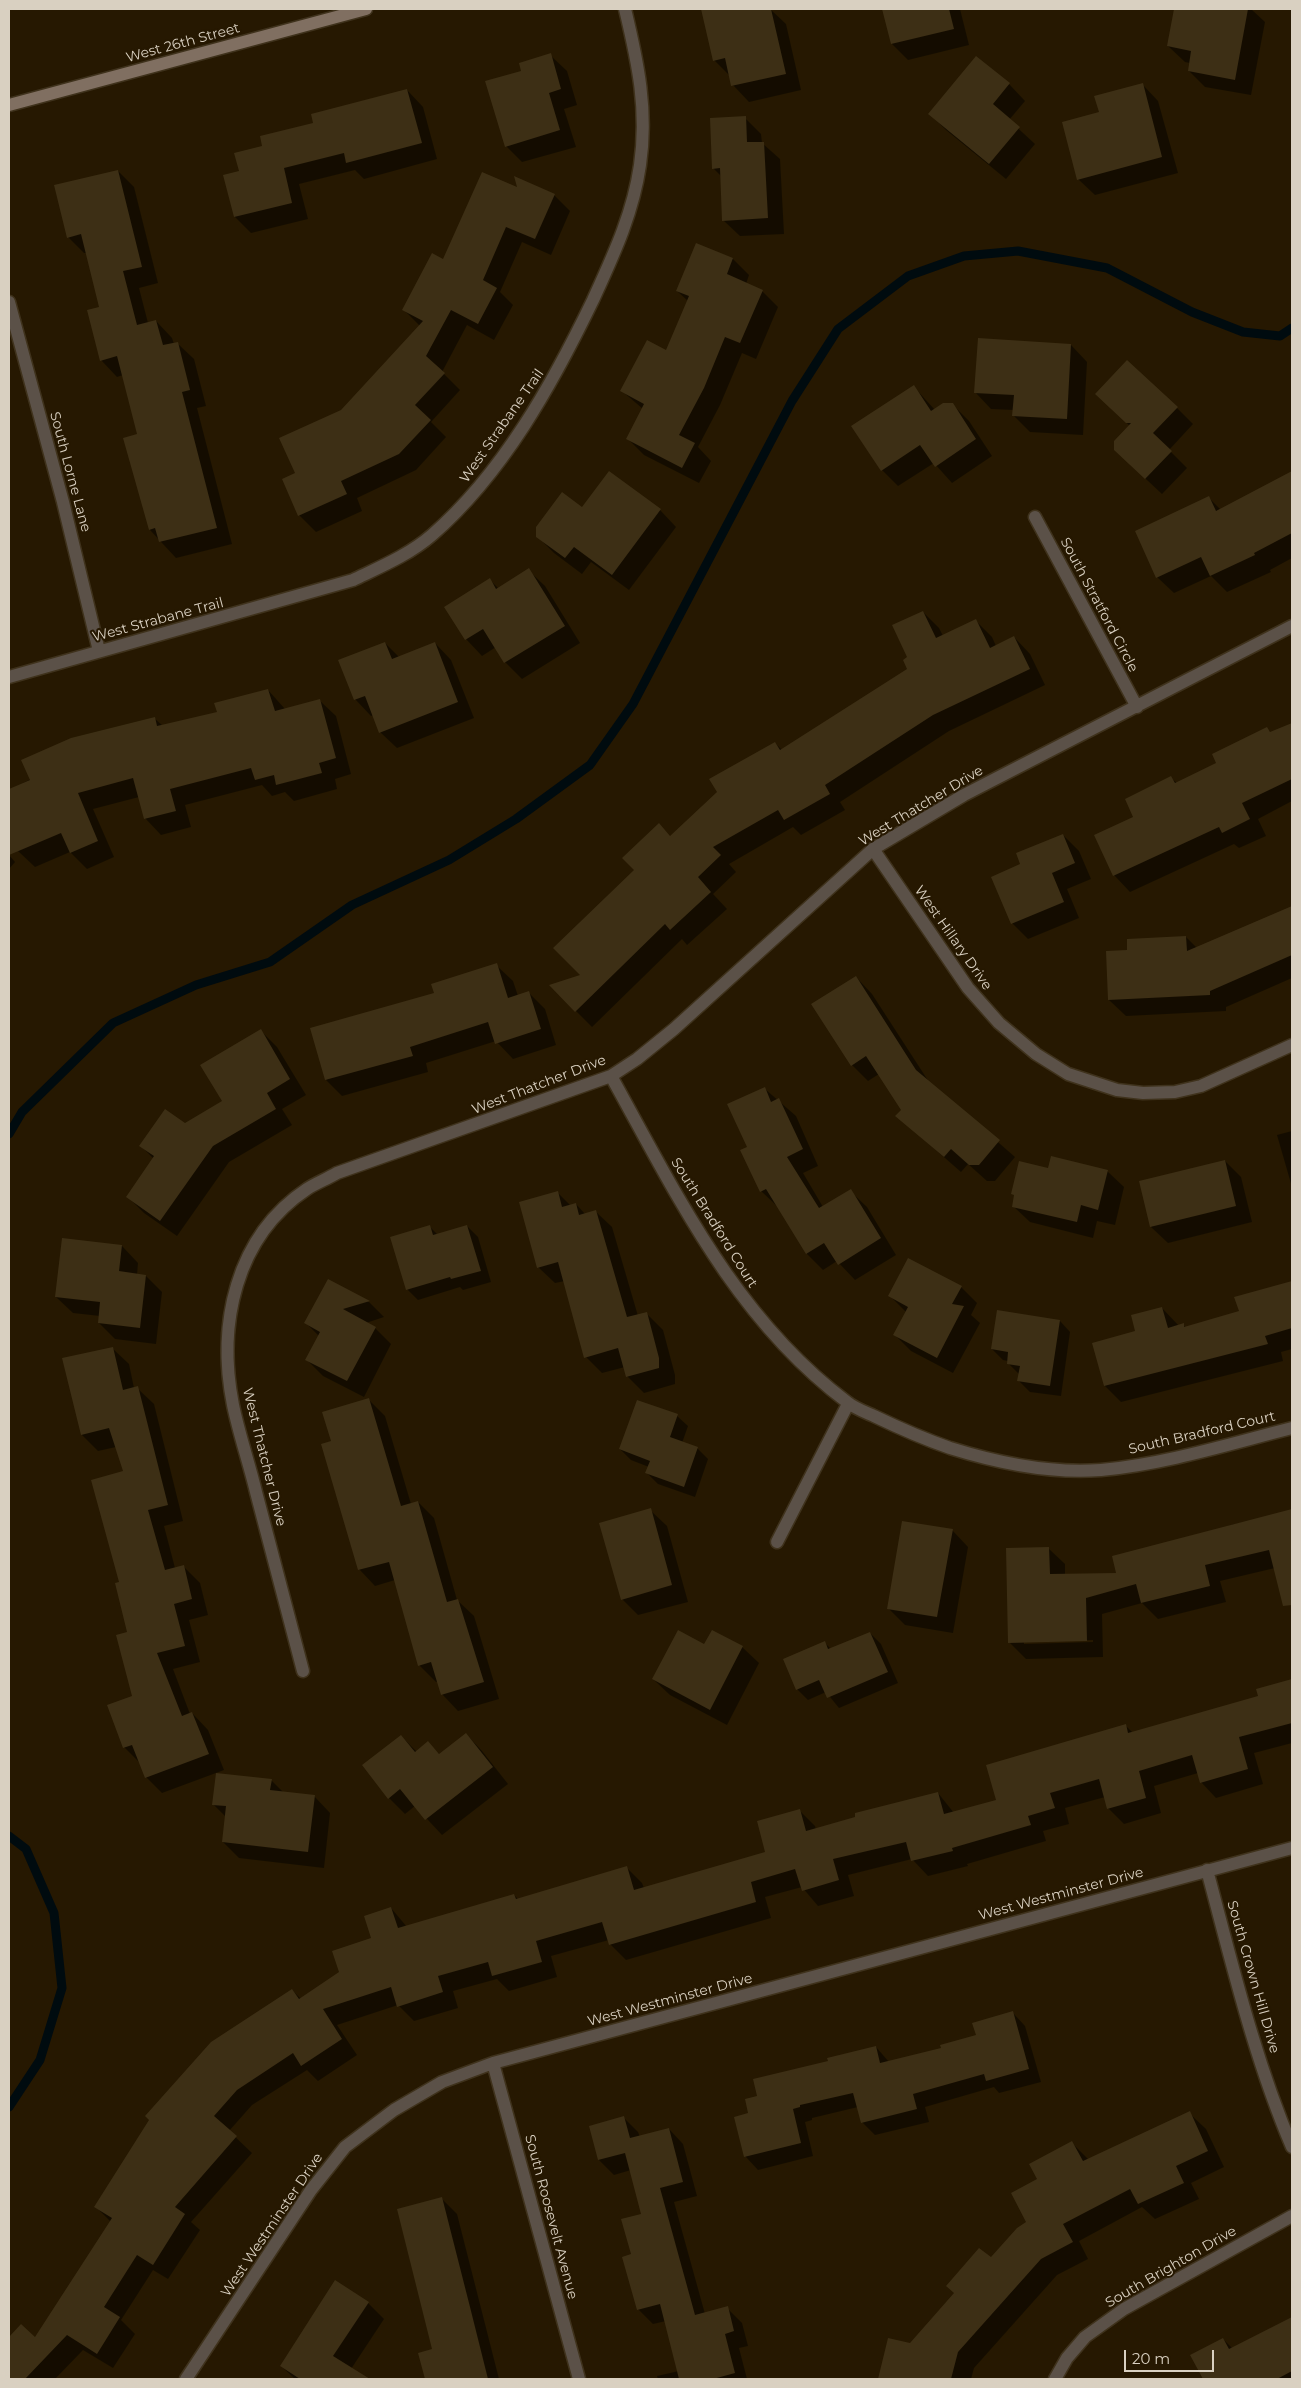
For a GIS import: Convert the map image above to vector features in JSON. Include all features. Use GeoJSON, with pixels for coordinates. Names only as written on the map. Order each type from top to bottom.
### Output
{"type":"FeatureCollection","features":[{"type":"Feature","properties":{"kind":"main road","name":"West 26th Street"},"geometry":{"type":"LineString","coordinates":[[9,106],[366,9]]}},
{"type":"Feature","properties":{"kind":"street","name":"West Strabane Trail"},"geometry":{"type":"LineString","coordinates":[[9,677],[353,580],[396,560],[430,536],[470,498],[523,427],[563,363],[629,219],[640,165],[644,110],[640,70],[625,9]]}},
{"type":"Feature","properties":{"kind":"street","name":"South Lorne Lane"},"geometry":{"type":"LineString","coordinates":[[9,302],[63,502],[99,651]]}},
{"type":"Feature","properties":{"kind":"street","name":"South Stratford Circle"},"geometry":{"type":"LineString","coordinates":[[1035,517],[1137,707]]}},
{"type":"Feature","properties":{"kind":"street","name":"West Thatcher Drive"},"geometry":{"type":"LineString","coordinates":[[303,1671],[233,1404],[228,1356],[229,1315],[239,1275],[255,1244],[280,1212],[306,1190],[337,1173],[612,1076],[674,1030],[873,849],[964,795],[1292,626]]}},
{"type":"Feature","properties":{"kind":"street","name":"West Hillary Drive"},"geometry":{"type":"LineString","coordinates":[[873,849],[974,995],[1006,1030],[1036,1054],[1068,1074],[1117,1090],[1143,1093],[1175,1092],[1201,1086],[1292,1045]]}},
{"type":"Feature","properties":{"kind":"street","name":"South Bradford Court"},"geometry":{"type":"LineString","coordinates":[[612,1076],[684,1207],[720,1267],[748,1305],[784,1347],[848,1404],[916,1436],[941,1445],[1008,1464],[1044,1468],[1100,1470],[1170,1459],[1292,1428]]}},
{"type":"Feature","properties":{"kind":"street"},"geometry":{"type":"LineString","coordinates":[[777,1542],[848,1404]]}},
{"type":"Feature","properties":{"kind":"street","name":"West Westminster Drive"},"geometry":{"type":"LineString","coordinates":[[186,2379],[311,2190],[345,2147],[394,2110],[442,2082],[494,2063],[1292,1848]]}},
{"type":"Feature","properties":{"kind":"street","name":"South Crown Hill Drive"},"geometry":{"type":"LineString","coordinates":[[1207,1870],[1241,1998],[1277,2112],[1292,2147]]}},
{"type":"Feature","properties":{"kind":"street","name":"South Roosevelt Avenue"},"geometry":{"type":"LineString","coordinates":[[494,2063],[579,2379]]}},
{"type":"Feature","properties":{"kind":"street","name":"South Brighton Drive"},"geometry":{"type":"LineString","coordinates":[[1055,2379],[1067,2358],[1085,2337],[1124,2309],[1292,2216]]}},
{"type":"Feature","properties":{"kind":"building"},"geometry":{"type":"Polygon","coordinates":[[[701,9],[771,9],[786,74],[731,86],[725,58],[713,61],[701,9]]]}},
{"type":"Feature","properties":{"kind":"building"},"geometry":{"type":"Polygon","coordinates":[[[882,9],[949,9],[954,29],[891,44],[882,9]]]}},
{"type":"Feature","properties":{"kind":"building"},"geometry":{"type":"Polygon","coordinates":[[[1174,9],[1248,9],[1235,80],[1188,71],[1191,51],[1167,46],[1174,9]]]}},
{"type":"Feature","properties":{"kind":"building"},"geometry":{"type":"Polygon","coordinates":[[[551,53],[561,89],[549,93],[560,130],[505,147],[485,81],[521,71],[519,63],[551,53]]]}},
{"type":"Feature","properties":{"kind":"building"},"geometry":{"type":"Polygon","coordinates":[[[976,56],[1010,83],[993,104],[1020,127],[989,164],[928,114],[976,56]]]}},
{"type":"Feature","properties":{"kind":"building"},"geometry":{"type":"Polygon","coordinates":[[[1143,83],[1162,157],[1077,180],[1062,122],[1099,112],[1094,96],[1143,83]]]}},
{"type":"Feature","properties":{"kind":"building"},"geometry":{"type":"Polygon","coordinates":[[[407,89],[422,143],[346,163],[344,153],[284,168],[292,203],[234,217],[223,175],[239,171],[234,153],[262,146],[260,136],[313,123],[311,114],[407,89]]]}},
{"type":"Feature","properties":{"kind":"building"},"geometry":{"type":"Polygon","coordinates":[[[746,116],[747,142],[764,142],[768,218],[722,221],[720,168],[712,169],[710,118],[746,116]]]}},
{"type":"Feature","properties":{"kind":"building"},"geometry":{"type":"Polygon","coordinates":[[[118,170],[142,267],[123,271],[137,325],[156,320],[163,345],[178,342],[190,390],[182,392],[217,528],[159,542],[155,528],[149,530],[123,438],[137,434],[117,356],[100,361],[87,310],[99,307],[81,234],[67,238],[54,185],[118,170]]]}},
{"type":"Feature","properties":{"kind":"building"},"geometry":{"type":"Polygon","coordinates":[[[482,172],[517,187],[514,176],[555,194],[535,239],[506,227],[483,280],[497,288],[478,324],[451,310],[426,356],[445,373],[415,405],[431,420],[399,454],[341,481],[347,494],[298,516],[282,479],[295,473],[279,438],[341,410],[423,321],[402,310],[432,253],[443,259],[482,172]]]}},
{"type":"Feature","properties":{"kind":"building"},"geometry":{"type":"Polygon","coordinates":[[[696,243],[733,258],[727,274],[763,290],[740,343],[725,337],[704,388],[679,435],[695,443],[682,468],[626,439],[644,404],[620,391],[647,340],[666,350],[689,296],[676,291],[696,243]]]}},
{"type":"Feature","properties":{"kind":"building"},"geometry":{"type":"Polygon","coordinates":[[[978,338],[1071,344],[1067,419],[1012,416],[1014,395],[974,393],[978,338]]]}},
{"type":"Feature","properties":{"kind":"building"},"geometry":{"type":"Polygon","coordinates":[[[1127,360],[1178,407],[1153,433],[1172,451],[1145,479],[1114,450],[1114,441],[1131,423],[1126,423],[1095,394],[1127,360]]]}},
{"type":"Feature","properties":{"kind":"building"},"geometry":{"type":"Polygon","coordinates":[[[914,385],[931,411],[943,403],[953,403],[976,439],[935,467],[920,445],[881,471],[851,426],[914,385]]]}},
{"type":"Feature","properties":{"kind":"building"},"geometry":{"type":"Polygon","coordinates":[[[609,471],[661,509],[612,575],[574,547],[565,558],[536,537],[536,527],[562,492],[582,507],[609,471]]]}},
{"type":"Feature","properties":{"kind":"building"},"geometry":{"type":"Polygon","coordinates":[[[1292,471],[1292,533],[1254,553],[1255,555],[1210,576],[1201,557],[1156,578],[1135,531],[1209,496],[1216,511],[1292,471]]]}},
{"type":"Feature","properties":{"kind":"building"},"geometry":{"type":"Polygon","coordinates":[[[529,568],[565,626],[504,663],[483,629],[465,640],[444,607],[490,578],[496,589],[529,568]]]}},
{"type":"Feature","properties":{"kind":"building"},"geometry":{"type":"Polygon","coordinates":[[[923,611],[936,638],[976,619],[990,648],[1014,636],[1030,669],[933,715],[825,785],[830,794],[784,820],[778,810],[713,847],[721,855],[698,877],[711,892],[670,930],[665,924],[575,1012],[549,985],[580,975],[553,948],[634,870],[622,858],[659,823],[670,836],[717,792],[709,779],[775,742],[780,750],[907,669],[903,660],[907,657],[892,625],[923,611]]]}},
{"type":"Feature","properties":{"kind":"building"},"geometry":{"type":"Polygon","coordinates":[[[385,642],[392,659],[435,642],[458,702],[379,733],[365,696],[354,700],[338,660],[385,642]]]}},
{"type":"Feature","properties":{"kind":"building"},"geometry":{"type":"Polygon","coordinates":[[[268,689],[275,711],[320,699],[336,758],[319,763],[322,773],[276,785],[274,775],[255,780],[251,768],[170,789],[176,811],[144,819],[133,778],[78,793],[98,841],[70,853],[61,833],[9,855],[9,789],[30,780],[21,760],[71,738],[155,717],[157,726],[217,712],[214,703],[268,689]]]}},
{"type":"Feature","properties":{"kind":"building"},"geometry":{"type":"Polygon","coordinates":[[[1292,723],[1292,779],[1242,803],[1250,819],[1222,833],[1219,827],[1113,876],[1094,835],[1133,817],[1125,799],[1171,776],[1175,783],[1216,763],[1212,754],[1267,727],[1270,732],[1292,723]]]}},
{"type":"Feature","properties":{"kind":"building"},"geometry":{"type":"Polygon","coordinates":[[[1063,834],[1075,863],[1052,873],[1064,902],[1011,924],[991,877],[1020,864],[1016,853],[1063,834]]]}},
{"type":"Feature","properties":{"kind":"building"},"geometry":{"type":"Polygon","coordinates":[[[1292,906],[1292,955],[1210,991],[1210,995],[1108,1000],[1106,951],[1127,950],[1127,939],[1186,936],[1187,951],[1292,906]]]}},
{"type":"Feature","properties":{"kind":"building"},"geometry":{"type":"Polygon","coordinates":[[[497,963],[508,998],[529,991],[541,1029],[495,1044],[488,1022],[410,1047],[413,1056],[325,1080],[310,1028],[434,993],[431,984],[497,963]]]}},
{"type":"Feature","properties":{"kind":"building"},"geometry":{"type":"Polygon","coordinates":[[[856,976],[916,1070],[1000,1140],[979,1165],[969,1165],[951,1149],[944,1157],[895,1116],[901,1110],[866,1056],[851,1066],[811,1004],[856,976]]]}},
{"type":"Feature","properties":{"kind":"building"},"geometry":{"type":"Polygon","coordinates":[[[261,1029],[290,1079],[267,1093],[276,1109],[213,1146],[160,1221],[126,1197],[154,1156],[139,1146],[165,1109],[185,1123],[222,1101],[200,1065],[261,1029]]]}},
{"type":"Feature","properties":{"kind":"building"},"geometry":{"type":"Polygon","coordinates":[[[765,1087],[771,1102],[779,1098],[803,1149],[787,1157],[819,1208],[851,1189],[881,1238],[838,1265],[824,1243],[806,1254],[766,1189],[760,1192],[740,1150],[747,1147],[727,1104],[765,1087]]]}},
{"type":"Feature","properties":{"kind":"building"},"geometry":{"type":"Polygon","coordinates":[[[1051,1156],[1108,1170],[1098,1210],[1081,1205],[1077,1222],[1012,1207],[1014,1195],[1011,1194],[1019,1161],[1048,1168],[1051,1156]]]}},
{"type":"Feature","properties":{"kind":"building"},"geometry":{"type":"Polygon","coordinates":[[[1225,1160],[1236,1206],[1150,1227],[1139,1181],[1225,1160]]]}},
{"type":"Feature","properties":{"kind":"building"},"geometry":{"type":"Polygon","coordinates":[[[558,1191],[562,1207],[576,1203],[579,1215],[596,1210],[627,1317],[647,1312],[659,1358],[659,1368],[626,1377],[618,1348],[584,1358],[558,1262],[537,1268],[519,1202],[558,1191]]]}},
{"type":"Feature","properties":{"kind":"building"},"geometry":{"type":"Polygon","coordinates":[[[430,1225],[433,1235],[467,1225],[481,1271],[451,1279],[450,1277],[406,1290],[390,1237],[430,1225]]]}},
{"type":"Feature","properties":{"kind":"building"},"geometry":{"type":"Polygon","coordinates":[[[62,1238],[122,1245],[119,1271],[146,1275],[140,1328],[98,1323],[100,1302],[55,1297],[62,1238]]]}},
{"type":"Feature","properties":{"kind":"building"},"geometry":{"type":"Polygon","coordinates":[[[908,1258],[962,1286],[952,1304],[964,1306],[937,1358],[893,1335],[908,1307],[888,1296],[908,1258]]]}},
{"type":"Feature","properties":{"kind":"building"},"geometry":{"type":"Polygon","coordinates":[[[328,1279],[370,1301],[343,1309],[376,1327],[347,1381],[305,1360],[320,1332],[304,1323],[328,1279]]]}},
{"type":"Feature","properties":{"kind":"building"},"geometry":{"type":"Polygon","coordinates":[[[1292,1281],[1292,1328],[1265,1336],[1268,1344],[1104,1386],[1092,1343],[1135,1331],[1131,1315],[1162,1307],[1168,1328],[1184,1323],[1184,1327],[1239,1311],[1234,1297],[1292,1281]]]}},
{"type":"Feature","properties":{"kind":"building"},"geometry":{"type":"Polygon","coordinates":[[[997,1310],[1060,1320],[1050,1386],[1017,1381],[1020,1366],[1007,1364],[1008,1352],[991,1349],[997,1310]]]}},
{"type":"Feature","properties":{"kind":"building"},"geometry":{"type":"Polygon","coordinates":[[[113,1347],[123,1390],[138,1386],[168,1505],[148,1510],[165,1570],[184,1565],[192,1599],[174,1604],[185,1646],[157,1653],[182,1716],[192,1712],[209,1754],[145,1778],[132,1745],[123,1748],[107,1705],[132,1696],[116,1635],[127,1632],[115,1583],[119,1582],[91,1480],[123,1471],[109,1428],[81,1435],[62,1358],[113,1347]]]}},
{"type":"Feature","properties":{"kind":"building"},"geometry":{"type":"Polygon","coordinates":[[[369,1398],[401,1506],[418,1501],[447,1602],[458,1599],[484,1682],[441,1695],[431,1662],[418,1666],[389,1562],[358,1570],[321,1444],[331,1441],[322,1412],[369,1398]]]}},
{"type":"Feature","properties":{"kind":"building"},"geometry":{"type":"Polygon","coordinates":[[[637,1400],[678,1414],[670,1437],[698,1447],[684,1487],[645,1473],[650,1461],[619,1449],[637,1400]]]}},
{"type":"Feature","properties":{"kind":"building"},"geometry":{"type":"Polygon","coordinates":[[[651,1508],[672,1585],[621,1600],[599,1523],[651,1508]]]}},
{"type":"Feature","properties":{"kind":"building"},"geometry":{"type":"Polygon","coordinates":[[[1292,1509],[1292,1605],[1283,1606],[1269,1550],[1205,1565],[1210,1586],[1141,1603],[1136,1584],[1086,1598],[1087,1641],[1008,1643],[1006,1548],[1049,1547],[1050,1574],[1116,1573],[1112,1556],[1292,1509]]]}},
{"type":"Feature","properties":{"kind":"building"},"geometry":{"type":"Polygon","coordinates":[[[902,1521],[953,1529],[937,1617],[887,1609],[902,1521]]]}},
{"type":"Feature","properties":{"kind":"building"},"geometry":{"type":"Polygon","coordinates":[[[678,1630],[704,1644],[712,1630],[743,1646],[710,1710],[652,1679],[678,1630]]]}},
{"type":"Feature","properties":{"kind":"building"},"geometry":{"type":"Polygon","coordinates":[[[870,1632],[888,1672],[827,1698],[819,1680],[796,1690],[783,1659],[825,1641],[828,1649],[870,1632]]]}},
{"type":"Feature","properties":{"kind":"building"},"geometry":{"type":"Polygon","coordinates":[[[1292,1679],[1292,1723],[1239,1737],[1248,1769],[1200,1783],[1192,1755],[1139,1771],[1146,1798],[1107,1809],[1099,1779],[1050,1793],[1055,1808],[1028,1816],[1031,1825],[952,1848],[953,1851],[911,1861],[906,1842],[833,1859],[839,1880],[802,1891],[795,1869],[751,1882],[756,1902],[609,1945],[602,1922],[536,1941],[542,1962],[492,1976],[488,1962],[438,1976],[443,1992],[397,2007],[391,1987],[323,2009],[342,2039],[301,2066],[293,2053],[237,2090],[214,2116],[237,2136],[175,2207],[185,2214],[153,2265],[137,2255],[104,2307],[120,2317],[97,2354],[67,2335],[25,2379],[9,2379],[9,2337],[21,2324],[35,2337],[112,2218],[94,2207],[149,2120],[145,2116],[211,2042],[292,1989],[299,1999],[339,1972],[332,1951],[371,1938],[364,1916],[391,1907],[398,1928],[514,1894],[516,1899],[627,1866],[634,1890],[765,1852],[757,1821],[800,1809],[806,1831],[855,1817],[855,1813],[938,1792],[944,1814],[996,1800],[986,1765],[1126,1724],[1128,1733],[1258,1696],[1256,1689],[1292,1679]]]}},
{"type":"Feature","properties":{"kind":"building"},"geometry":{"type":"Polygon","coordinates":[[[466,1733],[493,1767],[425,1820],[400,1789],[388,1799],[362,1765],[401,1735],[415,1752],[428,1741],[439,1754],[466,1733]]]}},
{"type":"Feature","properties":{"kind":"building"},"geometry":{"type":"Polygon","coordinates":[[[216,1773],[272,1779],[270,1790],[315,1795],[308,1852],[222,1842],[226,1806],[212,1805],[216,1773]]]}},
{"type":"Feature","properties":{"kind":"building"},"geometry":{"type":"Polygon","coordinates":[[[1013,2011],[1029,2069],[986,2081],[984,2074],[913,2094],[917,2109],[861,2123],[853,2093],[800,2105],[800,2107],[793,2109],[801,2143],[744,2157],[734,2117],[748,2113],[745,2099],[757,2096],[753,2079],[828,2061],[827,2058],[876,2046],[880,2063],[941,2048],[940,2045],[976,2035],[972,2023],[1013,2011]]]}},
{"type":"Feature","properties":{"kind":"building"},"geometry":{"type":"Polygon","coordinates":[[[1190,2111],[1208,2151],[1176,2166],[1184,2183],[1138,2204],[1130,2189],[1063,2224],[1073,2242],[1041,2259],[958,2352],[951,2379],[878,2379],[888,2338],[910,2343],[954,2293],[946,2286],[979,2248],[991,2257],[1017,2228],[1026,2222],[1011,2193],[1037,2179],[1029,2164],[1072,2141],[1083,2161],[1190,2111]]]}},
{"type":"Feature","properties":{"kind":"building"},"geometry":{"type":"Polygon","coordinates":[[[624,2116],[630,2138],[669,2128],[683,2182],[660,2188],[695,2315],[728,2306],[734,2331],[725,2334],[735,2373],[713,2379],[679,2379],[660,2304],[637,2310],[622,2257],[631,2254],[621,2219],[641,2214],[625,2153],[598,2160],[589,2126],[624,2116]]]}},
{"type":"Feature","properties":{"kind":"building"},"geometry":{"type":"Polygon","coordinates":[[[442,2197],[488,2379],[425,2379],[418,2353],[432,2349],[397,2209],[442,2197]]]}},
{"type":"Feature","properties":{"kind":"building"},"geometry":{"type":"Polygon","coordinates":[[[335,2280],[369,2302],[333,2356],[370,2379],[300,2379],[280,2366],[335,2280]]]}},
{"type":"Feature","properties":{"kind":"building"},"geometry":{"type":"Polygon","coordinates":[[[1292,2317],[1292,2371],[1277,2379],[1203,2379],[1190,2355],[1223,2338],[1229,2349],[1292,2317]]]}},
{"type":"Feature","properties":{"kind":"waterway"},"geometry":{"type":"LineString","coordinates":[[9,1134],[22,1112],[113,1023],[196,985],[270,962],[352,905],[449,860],[516,819],[590,765],[633,704],[792,401],[838,329],[908,276],[964,256],[1018,251],[1107,268],[1192,312],[1243,332],[1280,336],[1292,328]]}},
{"type":"Feature","properties":{"kind":"waterway"},"geometry":{"type":"LineString","coordinates":[[9,1836],[26,1849],[54,1913],[62,1988],[40,2060],[9,2107]]}}]}
